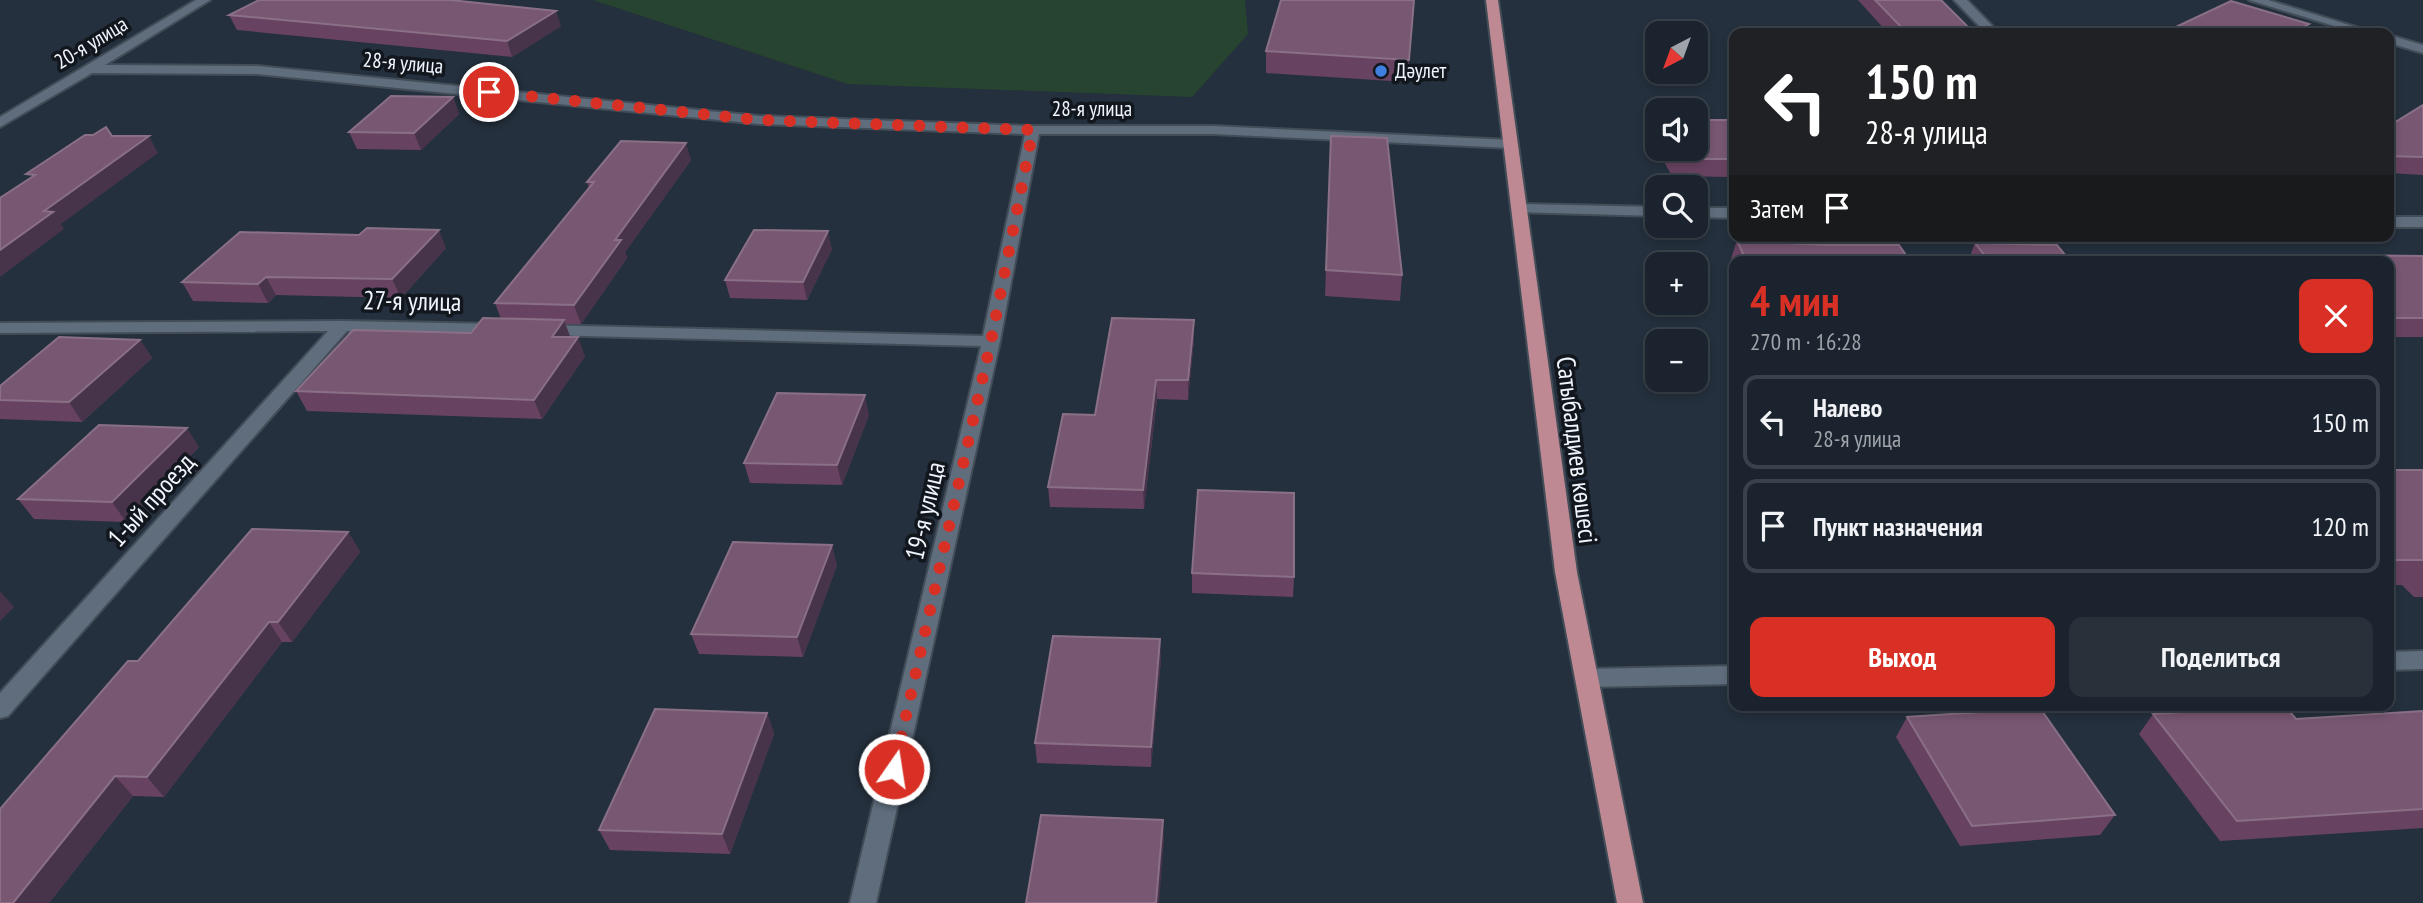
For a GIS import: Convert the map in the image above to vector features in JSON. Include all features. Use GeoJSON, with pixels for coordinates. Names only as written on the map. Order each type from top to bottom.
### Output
{"type":"FeatureCollection","features":[{"type":"Feature","properties":{"kind":"main road","name":"Сатыбалдиев көшесі"},"geometry":{"type":"LineString","coordinates":[[1492,0],[1566,572],[1630,903]]}},
{"type":"Feature","properties":{"kind":"street","name":"20-я улица"},"geometry":{"type":"LineString","coordinates":[[0,124],[204,0]]}},
{"type":"Feature","properties":{"kind":"street"},"geometry":{"type":"LineString","coordinates":[[1960,0],[1988,28]]}},
{"type":"Feature","properties":{"kind":"street"},"geometry":{"type":"LineString","coordinates":[[2255,0],[2352,28]]}},
{"type":"Feature","properties":{"kind":"street"},"geometry":{"type":"LineString","coordinates":[[2394,40],[2423,49]]}},
{"type":"Feature","properties":{"kind":"street","name":"28-я улица"},"geometry":{"type":"LineString","coordinates":[[88,69],[257,70],[759,120],[1033,130],[1213,130],[1511,144]]}},
{"type":"Feature","properties":{"kind":"street","name":"19-я улица"},"geometry":{"type":"LineString","coordinates":[[863,903],[991,341],[1033,130]]}},
{"type":"Feature","properties":{"kind":"street"},"geometry":{"type":"LineString","coordinates":[[1520,209],[1645,212]]}},
{"type":"Feature","properties":{"kind":"street"},"geometry":{"type":"LineString","coordinates":[[1708,213],[1729,214]]}},
{"type":"Feature","properties":{"kind":"street"},"geometry":{"type":"LineString","coordinates":[[2394,222],[2423,222]]}},
{"type":"Feature","properties":{"kind":"street","name":"27-я улица"},"geometry":{"type":"LineString","coordinates":[[0,328],[342,326],[991,341]]}},
{"type":"Feature","properties":{"kind":"street","name":"1-ый проезд"},"geometry":{"type":"LineString","coordinates":[[0,709],[342,326]]}},
{"type":"Feature","properties":{"kind":"street"},"geometry":{"type":"LineString","coordinates":[[2394,661],[2423,660]]}},
{"type":"Feature","properties":{"kind":"street"},"geometry":{"type":"LineString","coordinates":[[1587,678],[1729,675]]}},
{"type":"Feature","properties":{"kind":"green space"},"geometry":{"type":"Polygon","coordinates":[[[593,0],[1245,0],[1248,34],[1192,97],[848,84],[593,0]]]}},
{"type":"Feature","properties":{"kind":"building"},"geometry":{"type":"Polygon","coordinates":[[[259,0],[450,0],[556,11],[507,41],[229,15],[259,0]]]}},
{"type":"Feature","properties":{"kind":"building"},"geometry":{"type":"Polygon","coordinates":[[[1281,0],[1414,0],[1409,60],[1266,51],[1281,0]]]}},
{"type":"Feature","properties":{"kind":"building"},"geometry":{"type":"Polygon","coordinates":[[[1875,0],[1941,0],[1969,28],[1902,28],[1875,0]]]}},
{"type":"Feature","properties":{"kind":"building"},"geometry":{"type":"Polygon","coordinates":[[[2231,1],[2309,24],[2305,26],[2312,28],[2174,28],[2231,1]]]}},
{"type":"Feature","properties":{"kind":"building"},"geometry":{"type":"Polygon","coordinates":[[[391,96],[453,97],[414,133],[349,132],[391,96]]]}},
{"type":"Feature","properties":{"kind":"building"},"geometry":{"type":"Polygon","coordinates":[[[2423,105],[2423,157],[2394,156],[2394,123],[2423,105]]]}},
{"type":"Feature","properties":{"kind":"building"},"geometry":{"type":"Polygon","coordinates":[[[1708,120],[1729,120],[1729,159],[1708,159],[1708,120]]]}},
{"type":"Feature","properties":{"kind":"building"},"geometry":{"type":"Polygon","coordinates":[[[106,127],[112,136],[149,136],[44,211],[53,212],[0,250],[0,198],[35,175],[26,174],[85,135],[93,135],[106,127]]]}},
{"type":"Feature","properties":{"kind":"building"},"geometry":{"type":"Polygon","coordinates":[[[1331,136],[1387,138],[1402,275],[1326,270],[1331,136]]]}},
{"type":"Feature","properties":{"kind":"building"},"geometry":{"type":"Polygon","coordinates":[[[621,141],[686,143],[615,240],[621,240],[574,305],[495,303],[594,182],[587,182],[621,141]]]}},
{"type":"Feature","properties":{"kind":"building"},"geometry":{"type":"Polygon","coordinates":[[[367,228],[439,230],[392,279],[266,277],[258,284],[182,282],[240,232],[359,235],[367,228]]]}},
{"type":"Feature","properties":{"kind":"building"},"geometry":{"type":"Polygon","coordinates":[[[754,230],[828,231],[803,282],[725,280],[754,230]]]}},
{"type":"Feature","properties":{"kind":"building"},"geometry":{"type":"Polygon","coordinates":[[[1738,242],[1899,245],[1907,256],[1744,256],[1738,242]]]}},
{"type":"Feature","properties":{"kind":"building"},"geometry":{"type":"Polygon","coordinates":[[[1975,243],[2057,245],[2066,256],[1985,256],[1975,243]]]}},
{"type":"Feature","properties":{"kind":"building"},"geometry":{"type":"Polygon","coordinates":[[[2336,255],[2423,256],[2423,318],[2394,318],[2394,256],[2336,255]]]}},
{"type":"Feature","properties":{"kind":"building"},"geometry":{"type":"Polygon","coordinates":[[[483,318],[564,320],[552,337],[578,337],[534,400],[296,391],[353,330],[471,333],[483,318]]]}},
{"type":"Feature","properties":{"kind":"building"},"geometry":{"type":"Polygon","coordinates":[[[1112,318],[1194,320],[1188,380],[1156,380],[1143,490],[1048,487],[1063,414],[1095,415],[1112,318]]]}},
{"type":"Feature","properties":{"kind":"building"},"geometry":{"type":"Polygon","coordinates":[[[59,337],[140,340],[69,402],[0,400],[0,386],[59,337]]]}},
{"type":"Feature","properties":{"kind":"building"},"geometry":{"type":"Polygon","coordinates":[[[777,393],[865,395],[837,465],[744,463],[777,393]]]}},
{"type":"Feature","properties":{"kind":"building"},"geometry":{"type":"Polygon","coordinates":[[[99,425],[187,428],[112,502],[18,499],[99,425]]]}},
{"type":"Feature","properties":{"kind":"building"},"geometry":{"type":"Polygon","coordinates":[[[2394,470],[2423,470],[2423,560],[2394,560],[2394,470]]]}},
{"type":"Feature","properties":{"kind":"building"},"geometry":{"type":"Polygon","coordinates":[[[1198,490],[1294,493],[1294,577],[1192,573],[1198,490]]]}},
{"type":"Feature","properties":{"kind":"building"},"geometry":{"type":"Polygon","coordinates":[[[252,529],[348,532],[278,622],[269,622],[147,777],[115,776],[13,903],[0,903],[0,809],[128,661],[138,661],[252,529]]]}},
{"type":"Feature","properties":{"kind":"building"},"geometry":{"type":"Polygon","coordinates":[[[733,542],[832,545],[797,637],[691,634],[733,542]]]}},
{"type":"Feature","properties":{"kind":"building"},"geometry":{"type":"Polygon","coordinates":[[[1053,636],[1160,639],[1151,747],[1035,743],[1053,636]]]}},
{"type":"Feature","properties":{"kind":"building"},"geometry":{"type":"Polygon","coordinates":[[[655,709],[767,713],[722,834],[599,830],[655,709]]]}},
{"type":"Feature","properties":{"kind":"building"},"geometry":{"type":"Polygon","coordinates":[[[2042,711],[2115,815],[1972,826],[1907,717],[2042,711]]]}},
{"type":"Feature","properties":{"kind":"building"},"geometry":{"type":"Polygon","coordinates":[[[2289,711],[2296,719],[2423,711],[2423,809],[2237,821],[2153,714],[2289,711]]]}},
{"type":"Feature","properties":{"kind":"building"},"geometry":{"type":"Polygon","coordinates":[[[1041,815],[1163,820],[1156,903],[1026,903],[1041,815]]]}},
{"type":"Feature","properties":{"kind":"place","name":"Дәулет"},"geometry":{"type":"Point","coordinates":[1381,71]}},
{"type":"Feature","properties":{"kind":"route"},"geometry":{"type":"LineString","coordinates":[[489,92],[759,120],[1033,130],[991,341],[894,769]]}}]}
